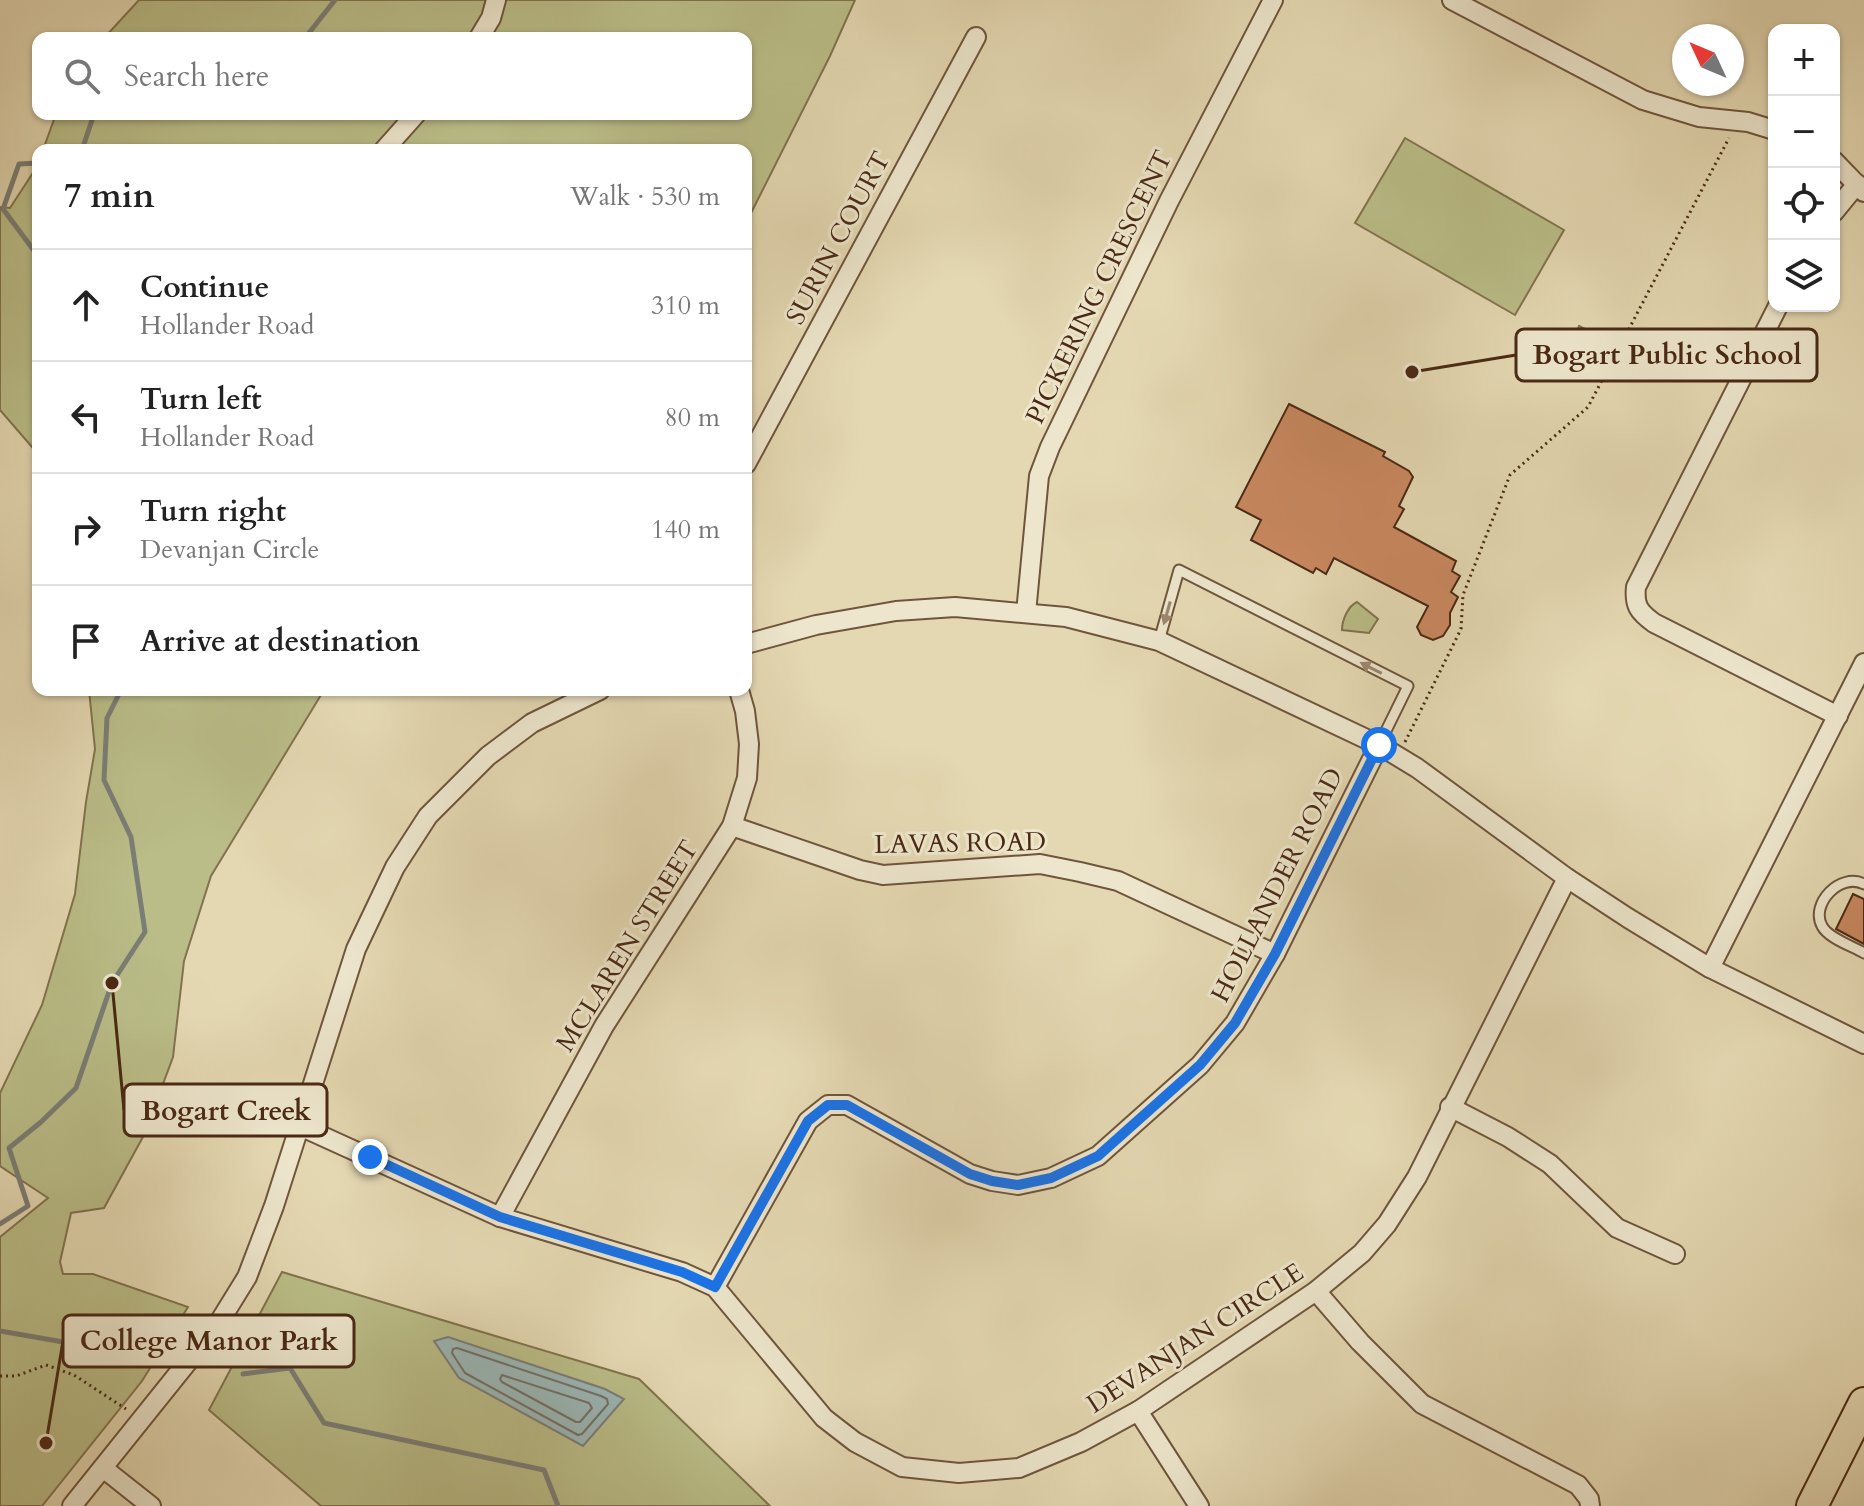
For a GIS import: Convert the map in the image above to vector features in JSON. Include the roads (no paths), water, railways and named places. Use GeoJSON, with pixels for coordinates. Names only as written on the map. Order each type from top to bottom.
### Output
{"type":"FeatureCollection","features":[{"type":"Feature","properties":{"kind":"main road"},"geometry":{"type":"LineString","coordinates":[[1812,1506],[1864,1403]]}},
{"type":"Feature","properties":{"kind":"street"},"geometry":{"type":"LineString","coordinates":[[483,32],[496,0]]}},
{"type":"Feature","properties":{"kind":"street","name":"PICKERING CRESCENT"},"geometry":{"type":"LineString","coordinates":[[1026,613],[1039,476],[1050,447],[1161,216],[1273,0]]}},
{"type":"Feature","properties":{"kind":"street"},"geometry":{"type":"LineString","coordinates":[[1452,0],[1643,100],[1699,117],[1738,121],[1768,128]]}},
{"type":"Feature","properties":{"kind":"street","name":"SURIN COURT"},"geometry":{"type":"LineString","coordinates":[[752,453],[976,37]]}},
{"type":"Feature","properties":{"kind":"street"},"geometry":{"type":"LineString","coordinates":[[389,144],[411,120]]}},
{"type":"Feature","properties":{"kind":"street"},"geometry":{"type":"LineString","coordinates":[[1840,167],[1861,188],[1840,207]]}},
{"type":"Feature","properties":{"kind":"street"},"geometry":{"type":"LineString","coordinates":[[1775,312],[1636,587],[1634,603],[1654,623],[1838,716]]}},
{"type":"Feature","properties":{"kind":"street"},"geometry":{"type":"LineString","coordinates":[[752,642],[816,625],[896,611],[955,607],[1066,617],[1159,641],[1379,745],[1567,878],[1710,968],[1864,1044]]}},
{"type":"Feature","properties":{"kind":"street"},"geometry":{"type":"LineString","coordinates":[[1710,968],[1864,663]]}},
{"type":"Feature","properties":{"kind":"street"},"geometry":{"type":"LineString","coordinates":[[72,1506],[218,1324],[247,1277],[274,1206],[356,949],[395,867],[428,816],[488,756],[532,723],[588,696]]}},
{"type":"Feature","properties":{"kind":"street","name":"MCLAREN STREET"},"geometry":{"type":"LineString","coordinates":[[500,1217],[604,1026],[732,826],[747,778],[749,744],[741,696]]}},
{"type":"Feature","properties":{"kind":"street","name":"HOLLANDER ROAD"},"geometry":{"type":"LineString","coordinates":[[715,1287],[808,1121],[828,1105],[847,1105],[981,1178],[1018,1185],[1051,1178],[1098,1156],[1200,1065],[1235,1023],[1275,954],[1379,745]]}},
{"type":"Feature","properties":{"kind":"street","name":"LAVAS ROAD"},"geometry":{"type":"LineString","coordinates":[[732,826],[883,875],[1040,864],[1080,872],[1118,881],[1275,954]]}},
{"type":"Feature","properties":{"kind":"street","name":"DEVANJAN CIRCLE"},"geometry":{"type":"LineString","coordinates":[[300,1126],[500,1217],[682,1272],[715,1287],[824,1418],[855,1442],[902,1467],[959,1473],[1019,1468],[1081,1442],[1138,1411],[1316,1291],[1362,1253],[1387,1224],[1417,1177],[1567,878]]}},
{"type":"Feature","properties":{"kind":"street"},"geometry":{"type":"LineString","coordinates":[[1450,1107],[1508,1137],[1550,1164],[1617,1228],[1675,1254]]}},
{"type":"Feature","properties":{"kind":"street"},"geometry":{"type":"LineString","coordinates":[[1316,1291],[1360,1342],[1422,1404],[1578,1485],[1589,1499],[1590,1506]]}},
{"type":"Feature","properties":{"kind":"street"},"geometry":{"type":"LineString","coordinates":[[1138,1411],[1199,1506]]}},
{"type":"Feature","properties":{"kind":"street"},"geometry":{"type":"LineString","coordinates":[[103,1468],[151,1506]]}},
{"type":"Feature","properties":{"kind":"lane"},"geometry":{"type":"LineString","coordinates":[[1159,641],[1179,570],[1408,686],[1379,745]]}},
{"type":"Feature","properties":{"kind":"lane"},"geometry":{"type":"LineString","coordinates":[[1864,884],[1857,880],[1843,881],[1834,886],[1819,917],[1828,932],[1864,953]]}},
{"type":"Feature","properties":{"kind":"water"},"geometry":{"type":"Polygon","coordinates":[[[448,1337],[605,1389],[624,1399],[583,1446],[459,1378],[434,1341],[448,1337]]]}},
{"type":"Feature","properties":{"kind":"waterway"},"geometry":{"type":"LineString","coordinates":[[310,32],[335,0]]}},
{"type":"Feature","properties":{"kind":"waterway"},"geometry":{"type":"LineString","coordinates":[[84,144],[92,120]]}},
{"type":"Feature","properties":{"kind":"waterway"},"geometry":{"type":"LineString","coordinates":[[32,163],[19,164],[3,209],[32,248]]}},
{"type":"Feature","properties":{"kind":"waterway"},"geometry":{"type":"LineString","coordinates":[[0,1224],[28,1206],[9,1148],[76,1088],[112,983],[145,932],[131,837],[104,780],[107,718],[118,696]]}},
{"type":"Feature","properties":{"kind":"waterway"},"geometry":{"type":"LineString","coordinates":[[0,1331],[69,1343],[111,1334]]}},
{"type":"Feature","properties":{"kind":"waterway"},"geometry":{"type":"LineString","coordinates":[[243,1374],[290,1368],[324,1423],[544,1470],[558,1506]]}},
{"type":"Feature","properties":{"kind":"place","name":"Bogart Public School"},"geometry":{"type":"Point","coordinates":[1412,372]}},
{"type":"Feature","properties":{"kind":"place","name":"Bogart Creek"},"geometry":{"type":"Point","coordinates":[112,983]}},
{"type":"Feature","properties":{"kind":"place","name":"College Manor Park"},"geometry":{"type":"Point","coordinates":[46,1443]}}]}
